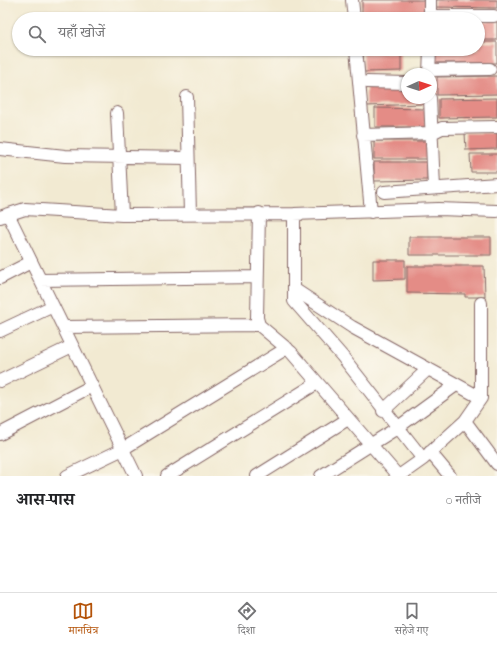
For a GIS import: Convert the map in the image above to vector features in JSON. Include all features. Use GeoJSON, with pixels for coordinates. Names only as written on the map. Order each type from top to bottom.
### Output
{"type":"FeatureCollection","features":[{"type":"Feature","properties":{"kind":"street"},"geometry":{"type":"LineString","coordinates":[[352,0],[353,12]]}},
{"type":"Feature","properties":{"kind":"street"},"geometry":{"type":"LineString","coordinates":[[430,0],[430,12]]}},
{"type":"Feature","properties":{"kind":"street"},"geometry":{"type":"LineString","coordinates":[[485,16],[494,16]]}},
{"type":"Feature","properties":{"kind":"street"},"geometry":{"type":"LineString","coordinates":[[357,56],[371,212]]}},
{"type":"Feature","properties":{"kind":"street"},"geometry":{"type":"LineString","coordinates":[[429,68],[430,56]]}},
{"type":"Feature","properties":{"kind":"street"},"geometry":{"type":"LineString","coordinates":[[437,72],[490,69]]}},
{"type":"Feature","properties":{"kind":"street"},"geometry":{"type":"LineString","coordinates":[[367,82],[401,83]]}},
{"type":"Feature","properties":{"kind":"street"},"geometry":{"type":"LineString","coordinates":[[187,97],[190,214]]}},
{"type":"Feature","properties":{"kind":"street"},"geometry":{"type":"LineString","coordinates":[[430,104],[434,188]]}},
{"type":"Feature","properties":{"kind":"street"},"geometry":{"type":"LineString","coordinates":[[117,114],[122,215]]}},
{"type":"Feature","properties":{"kind":"street"},"geometry":{"type":"LineString","coordinates":[[363,135],[432,133],[442,128],[497,127]]}},
{"type":"Feature","properties":{"kind":"street"},"geometry":{"type":"LineString","coordinates":[[0,149],[65,156],[188,158]]}},
{"type":"Feature","properties":{"kind":"street"},"geometry":{"type":"LineString","coordinates":[[384,192],[497,184]]}},
{"type":"Feature","properties":{"kind":"street"},"geometry":{"type":"LineString","coordinates":[[136,476],[31,262],[4,215],[25,209],[122,215],[258,213],[294,214],[438,209],[497,211]]}},
{"type":"Feature","properties":{"kind":"street"},"geometry":{"type":"LineString","coordinates":[[258,213],[258,325]]}},
{"type":"Feature","properties":{"kind":"street"},"geometry":{"type":"LineString","coordinates":[[294,214],[294,301],[342,356],[397,428],[450,476]]}},
{"type":"Feature","properties":{"kind":"street"},"geometry":{"type":"LineString","coordinates":[[0,278],[31,262]]}},
{"type":"Feature","properties":{"kind":"street"},"geometry":{"type":"LineString","coordinates":[[40,280],[257,277]]}},
{"type":"Feature","properties":{"kind":"street"},"geometry":{"type":"LineString","coordinates":[[294,289],[352,327],[481,398]]}},
{"type":"Feature","properties":{"kind":"street"},"geometry":{"type":"LineString","coordinates":[[63,327],[258,325],[287,348],[370,446],[399,476],[427,456],[465,421],[481,398],[480,303]]}},
{"type":"Feature","properties":{"kind":"street"},"geometry":{"type":"LineString","coordinates":[[0,331],[53,306]]}},
{"type":"Feature","properties":{"kind":"street"},"geometry":{"type":"LineString","coordinates":[[0,381],[72,346]]}},
{"type":"Feature","properties":{"kind":"street"},"geometry":{"type":"LineString","coordinates":[[67,476],[123,449],[287,348]]}},
{"type":"Feature","properties":{"kind":"street"},"geometry":{"type":"LineString","coordinates":[[383,411],[428,369]]}},
{"type":"Feature","properties":{"kind":"street"},"geometry":{"type":"LineString","coordinates":[[167,476],[317,383]]}},
{"type":"Feature","properties":{"kind":"street"},"geometry":{"type":"LineString","coordinates":[[321,476],[397,428],[456,385]]}},
{"type":"Feature","properties":{"kind":"street"},"geometry":{"type":"LineString","coordinates":[[0,434],[92,386]]}},
{"type":"Feature","properties":{"kind":"street"},"geometry":{"type":"LineString","coordinates":[[257,476],[348,419]]}},
{"type":"Feature","properties":{"kind":"street"},"geometry":{"type":"LineString","coordinates":[[465,421],[497,464]]}},
{"type":"Feature","properties":{"kind":"building"},"geometry":{"type":"Polygon","coordinates":[[[362,0],[425,0],[425,12],[362,12],[362,0]]]}},
{"type":"Feature","properties":{"kind":"building"},"geometry":{"type":"Polygon","coordinates":[[[434,0],[497,0],[497,8],[434,7],[434,0]]]}},
{"type":"Feature","properties":{"kind":"building"},"geometry":{"type":"Polygon","coordinates":[[[485,21],[497,21],[497,40],[485,40],[485,21]]]}},
{"type":"Feature","properties":{"kind":"building"},"geometry":{"type":"Polygon","coordinates":[[[485,42],[497,42],[497,63],[434,63],[434,56],[485,56],[485,42]]]}},
{"type":"Feature","properties":{"kind":"building"},"geometry":{"type":"Polygon","coordinates":[[[363,56],[401,56],[401,71],[364,72],[363,56]]]}},
{"type":"Feature","properties":{"kind":"building"},"geometry":{"type":"Polygon","coordinates":[[[497,76],[497,94],[437,95],[437,77],[497,76]]]}},
{"type":"Feature","properties":{"kind":"building"},"geometry":{"type":"Polygon","coordinates":[[[401,86],[401,104],[424,104],[366,106],[366,87],[401,86]]]}},
{"type":"Feature","properties":{"kind":"building"},"geometry":{"type":"Polygon","coordinates":[[[497,98],[497,117],[439,118],[439,99],[497,98]]]}},
{"type":"Feature","properties":{"kind":"building"},"geometry":{"type":"Polygon","coordinates":[[[375,108],[426,109],[426,127],[375,127],[375,108]]]}},
{"type":"Feature","properties":{"kind":"building"},"geometry":{"type":"Polygon","coordinates":[[[465,133],[497,133],[497,149],[466,150],[465,133]]]}},
{"type":"Feature","properties":{"kind":"building"},"geometry":{"type":"Polygon","coordinates":[[[374,141],[428,141],[428,159],[374,159],[374,141]]]}},
{"type":"Feature","properties":{"kind":"building"},"geometry":{"type":"Polygon","coordinates":[[[470,154],[497,154],[497,172],[471,172],[470,154]]]}},
{"type":"Feature","properties":{"kind":"building"},"geometry":{"type":"Polygon","coordinates":[[[374,162],[427,162],[427,180],[374,181],[374,162]]]}},
{"type":"Feature","properties":{"kind":"building"},"geometry":{"type":"Polygon","coordinates":[[[409,237],[491,237],[491,255],[409,255],[409,237]]]}},
{"type":"Feature","properties":{"kind":"building"},"geometry":{"type":"Polygon","coordinates":[[[373,260],[405,260],[405,279],[373,280],[373,260]]]}},
{"type":"Feature","properties":{"kind":"building"},"geometry":{"type":"Polygon","coordinates":[[[407,266],[484,266],[485,297],[465,297],[465,294],[407,293],[407,266]]]}}]}
